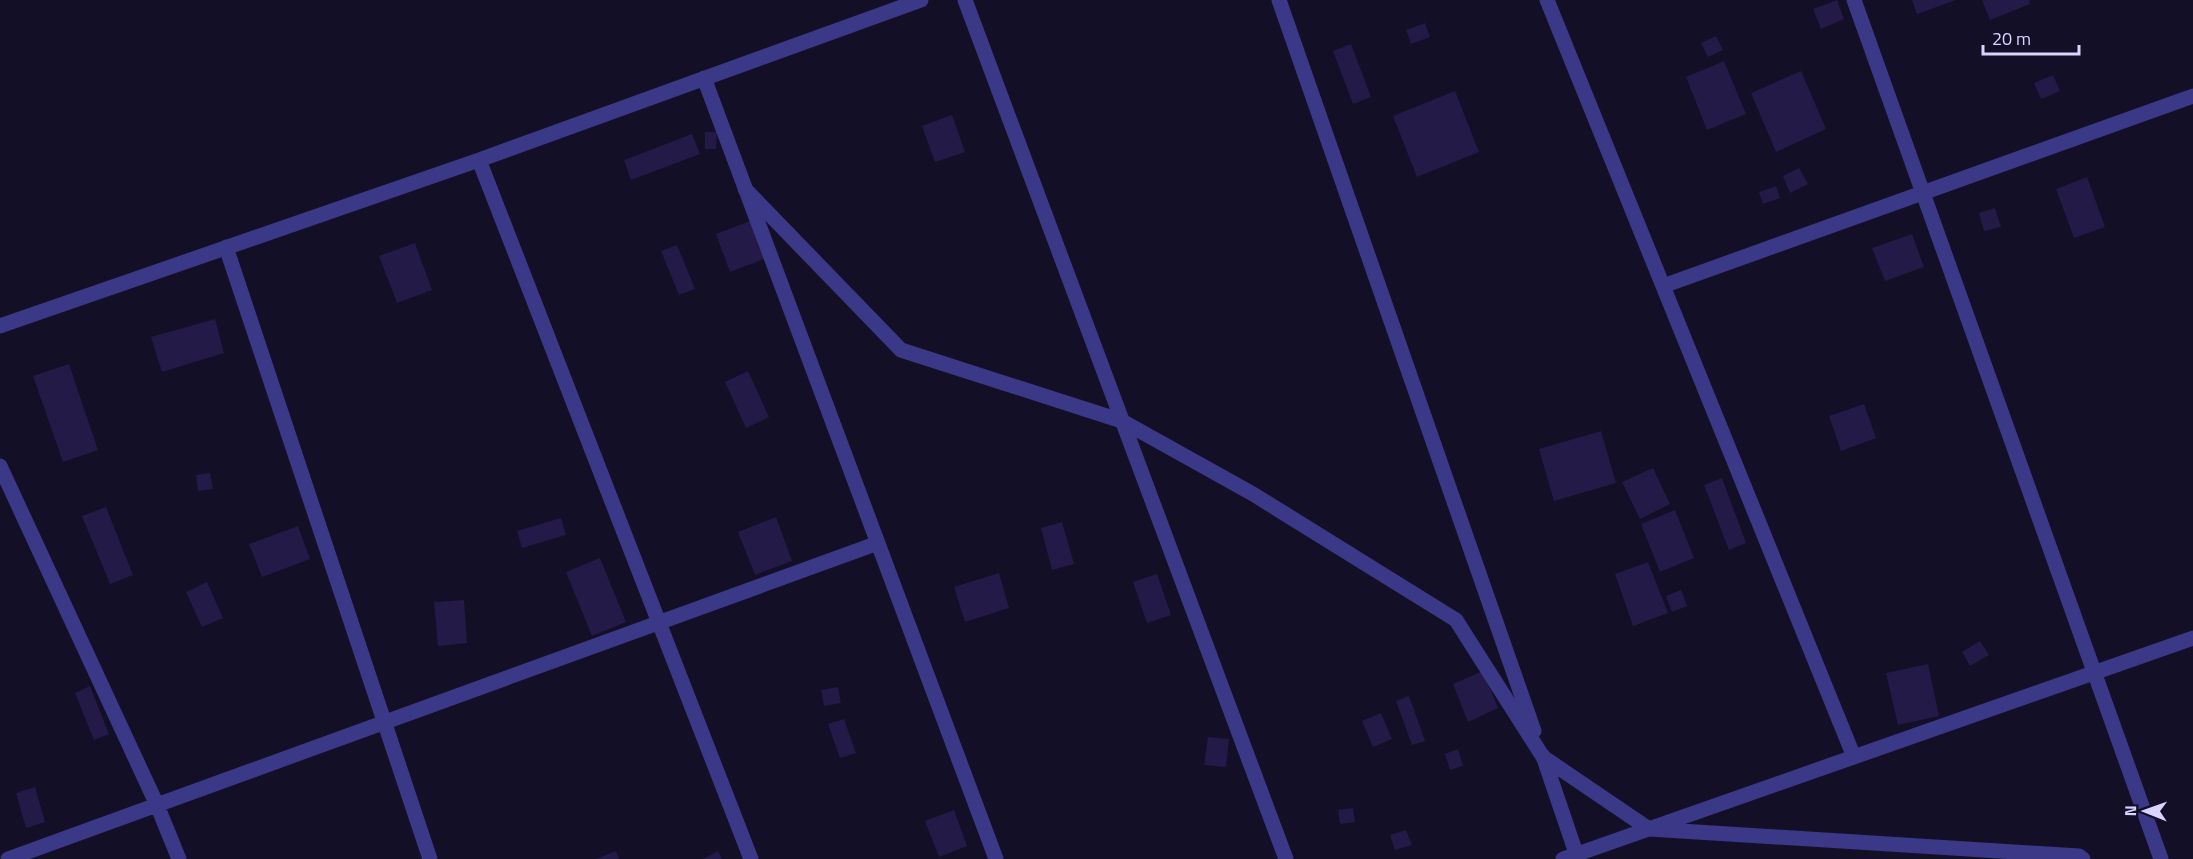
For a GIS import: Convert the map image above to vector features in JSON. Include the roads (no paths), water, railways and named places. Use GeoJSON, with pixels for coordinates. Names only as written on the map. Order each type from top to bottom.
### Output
{"type":"FeatureCollection","features":[{"type":"Feature","properties":{"kind":"street"},"geometry":{"type":"LineString","coordinates":[[0,326],[479,160],[921,0]]}},
{"type":"Feature","properties":{"kind":"street"},"geometry":{"type":"LineString","coordinates":[[965,0],[1286,859]]}},
{"type":"Feature","properties":{"kind":"street"},"geometry":{"type":"LineString","coordinates":[[1279,0],[1543,757],[1573,857],[2193,638]]}},
{"type":"Feature","properties":{"kind":"street"},"geometry":{"type":"LineString","coordinates":[[1547,0],[1854,757]]}},
{"type":"Feature","properties":{"kind":"street"},"geometry":{"type":"LineString","coordinates":[[1854,0],[2161,859]]}},
{"type":"Feature","properties":{"kind":"street"},"geometry":{"type":"LineString","coordinates":[[704,78],[996,859]]}},
{"type":"Feature","properties":{"kind":"street"},"geometry":{"type":"LineString","coordinates":[[1663,286],[2193,96]]}},
{"type":"Feature","properties":{"kind":"street"},"geometry":{"type":"LineString","coordinates":[[479,160],[751,859]]}},
{"type":"Feature","properties":{"kind":"street"},"geometry":{"type":"LineString","coordinates":[[746,189],[901,350],[1122,421],[1253,494],[1456,621],[1543,757],[1649,829],[2079,856],[2083,859]]}},
{"type":"Feature","properties":{"kind":"street"},"geometry":{"type":"LineString","coordinates":[[226,247],[430,859]]}},
{"type":"Feature","properties":{"kind":"street"},"geometry":{"type":"LineString","coordinates":[[0,466],[157,805],[179,859]]}},
{"type":"Feature","properties":{"kind":"street"},"geometry":{"type":"LineString","coordinates":[[8,859],[878,543]]}}]}
